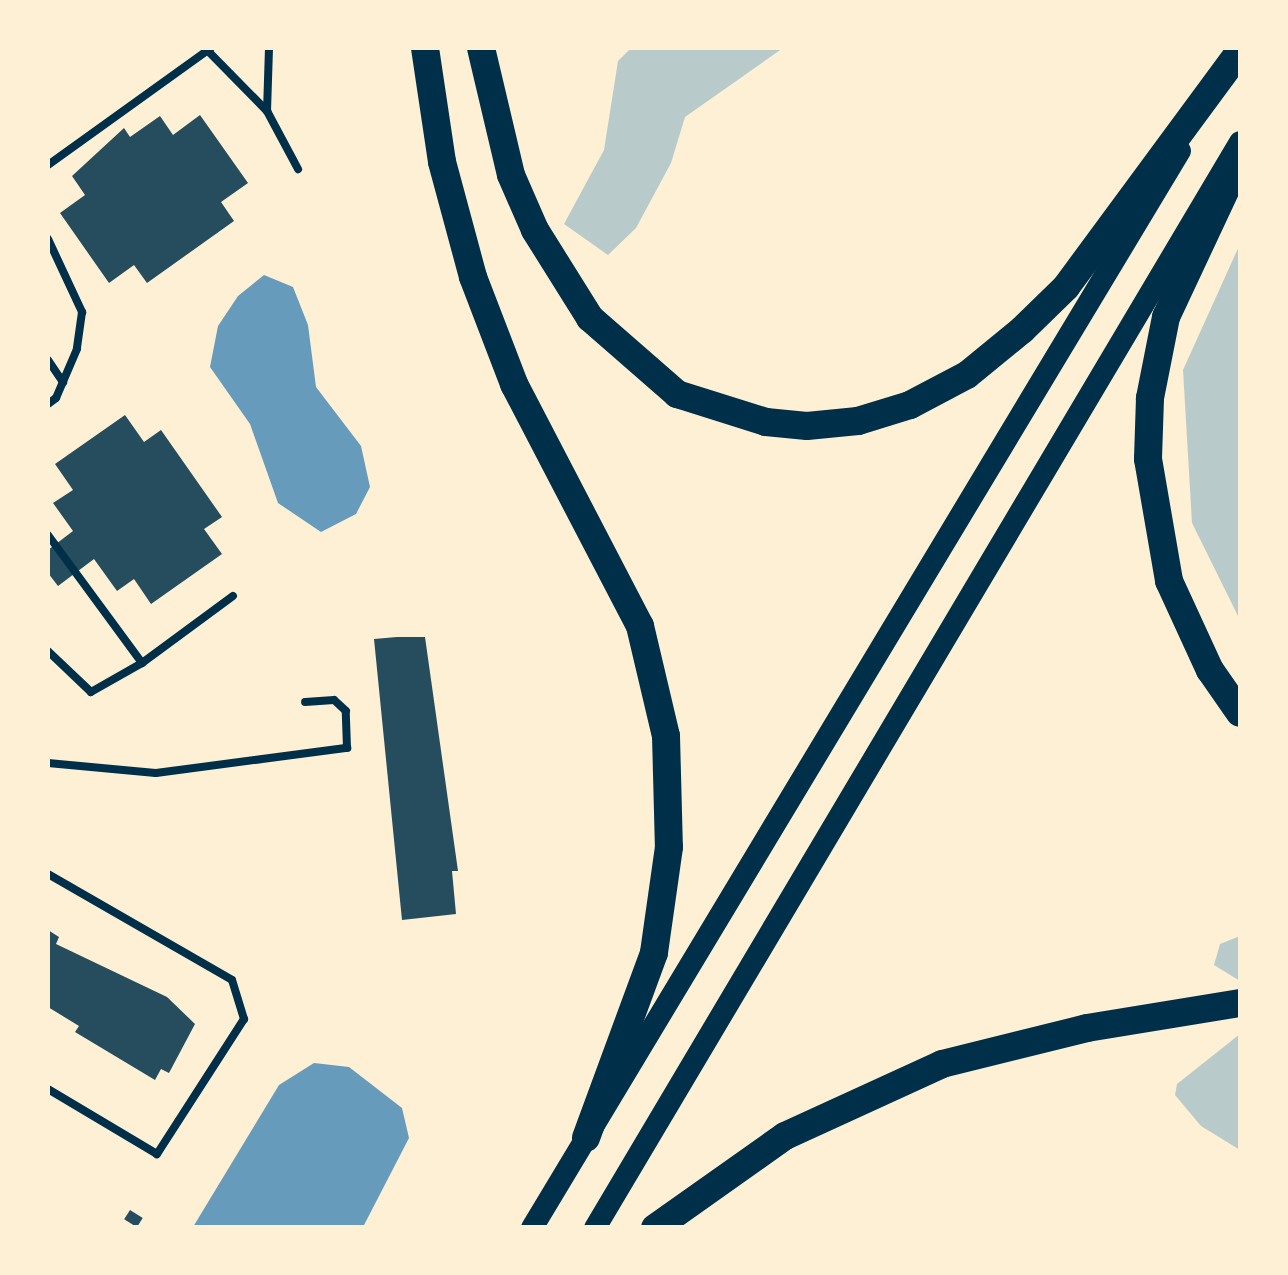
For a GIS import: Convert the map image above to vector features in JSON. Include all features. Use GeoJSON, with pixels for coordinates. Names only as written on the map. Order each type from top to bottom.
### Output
{"type":"FeatureCollection","features":[{"type":"Feature","properties":{"kind":"highway"},"geometry":{"type":"LineString","coordinates":[[425,48],[442,162],[473,277],[514,384],[640,626],[666,736],[670,847],[654,953],[586,1138]]}},
{"type":"Feature","properties":{"kind":"highway"},"geometry":{"type":"LineString","coordinates":[[481,48],[510,175],[534,230],[590,318],[676,394],[766,422],[806,426],[858,421],[910,405],[967,375],[1022,330],[1066,288],[1240,50]]}},
{"type":"Feature","properties":{"kind":"highway"},"geometry":{"type":"LineString","coordinates":[[1240,159],[1166,318],[1150,398],[1148,458],[1169,581],[1210,670],[1240,713]]}},
{"type":"Feature","properties":{"kind":"highway"},"geometry":{"type":"LineString","coordinates":[[656,1228],[785,1136],[942,1064],[1087,1028],[1240,1004]]}},
{"type":"Feature","properties":{"kind":"main road"},"geometry":{"type":"LineString","coordinates":[[532,1228],[1240,50]]}},
{"type":"Feature","properties":{"kind":"main road"},"geometry":{"type":"LineString","coordinates":[[595,1228],[1240,142]]}},
{"type":"Feature","properties":{"kind":"lane"},"geometry":{"type":"LineString","coordinates":[[267,111],[270,48]]}},
{"type":"Feature","properties":{"kind":"lane"},"geometry":{"type":"LineString","coordinates":[[48,165],[209,49],[267,111],[298,169]]}},
{"type":"Feature","properties":{"kind":"lane"},"geometry":{"type":"LineString","coordinates":[[48,239],[82,312],[63,382],[48,404]]}},
{"type":"Feature","properties":{"kind":"lane"},"geometry":{"type":"LineString","coordinates":[[48,360],[63,382]]}},
{"type":"Feature","properties":{"kind":"lane"},"geometry":{"type":"LineString","coordinates":[[48,535],[142,663]]}},
{"type":"Feature","properties":{"kind":"lane"},"geometry":{"type":"LineString","coordinates":[[48,651],[91,692],[142,663],[234,596]]}},
{"type":"Feature","properties":{"kind":"lane"},"geometry":{"type":"LineString","coordinates":[[48,762],[156,773],[347,748],[346,711],[334,700],[305,702]]}},
{"type":"Feature","properties":{"kind":"lane"},"geometry":{"type":"LineString","coordinates":[[48,874],[232,980],[244,1019],[157,1154],[48,1090]]}},
{"type":"Feature","properties":{"kind":"shaded area"},"geometry":{"type":"Polygon","coordinates":[[[631,48],[783,48],[685,117],[671,163],[636,228],[608,255],[564,224],[604,150],[618,61],[631,48]]]}},
{"type":"Feature","properties":{"kind":"shaded area"},"geometry":{"type":"Polygon","coordinates":[[[1240,244],[1240,620],[1192,523],[1183,370],[1240,244]]]}},
{"type":"Feature","properties":{"kind":"shaded area"},"geometry":{"type":"Polygon","coordinates":[[[1240,936],[1240,981],[1214,965],[1220,944],[1240,936]]]}},
{"type":"Feature","properties":{"kind":"shaded area"},"geometry":{"type":"Polygon","coordinates":[[[1240,1034],[1240,1150],[1201,1126],[1175,1095],[1177,1084],[1240,1034]]]}},
{"type":"Feature","properties":{"kind":"water"},"geometry":{"type":"Polygon","coordinates":[[[264,275],[293,287],[308,325],[316,387],[361,446],[370,487],[356,514],[321,532],[278,503],[250,424],[210,367],[218,326],[238,296],[264,275]]]}},
{"type":"Feature","properties":{"kind":"water"},"geometry":{"type":"Polygon","coordinates":[[[314,1063],[349,1067],[402,1108],[409,1138],[363,1227],[193,1227],[279,1085],[314,1063]]]}},
{"type":"Feature","properties":{"kind":"building"},"geometry":{"type":"Polygon","coordinates":[[[200,115],[248,183],[221,202],[234,221],[147,283],[134,265],[109,283],[60,213],[85,195],[72,176],[124,128],[130,137],[160,116],[173,135],[200,115]]]}},
{"type":"Feature","properties":{"kind":"building"},"geometry":{"type":"Polygon","coordinates":[[[125,415],[144,442],[161,430],[222,517],[204,529],[222,554],[151,604],[134,579],[117,591],[94,559],[58,586],[48,573],[48,550],[73,531],[53,503],[73,490],[55,464],[125,415]]]}},
{"type":"Feature","properties":{"kind":"building"},"geometry":{"type":"Polygon","coordinates":[[[425,637],[458,871],[452,871],[456,914],[402,920],[374,639],[425,637]]]}},
{"type":"Feature","properties":{"kind":"building"},"geometry":{"type":"Polygon","coordinates":[[[48,930],[59,937],[56,944],[167,997],[195,1024],[169,1073],[161,1069],[155,1080],[75,1032],[79,1026],[48,1007],[48,930]]]}},
{"type":"Feature","properties":{"kind":"building"},"geometry":{"type":"Polygon","coordinates":[[[130,1210],[143,1218],[137,1227],[124,1219],[130,1210]]]}}]}
